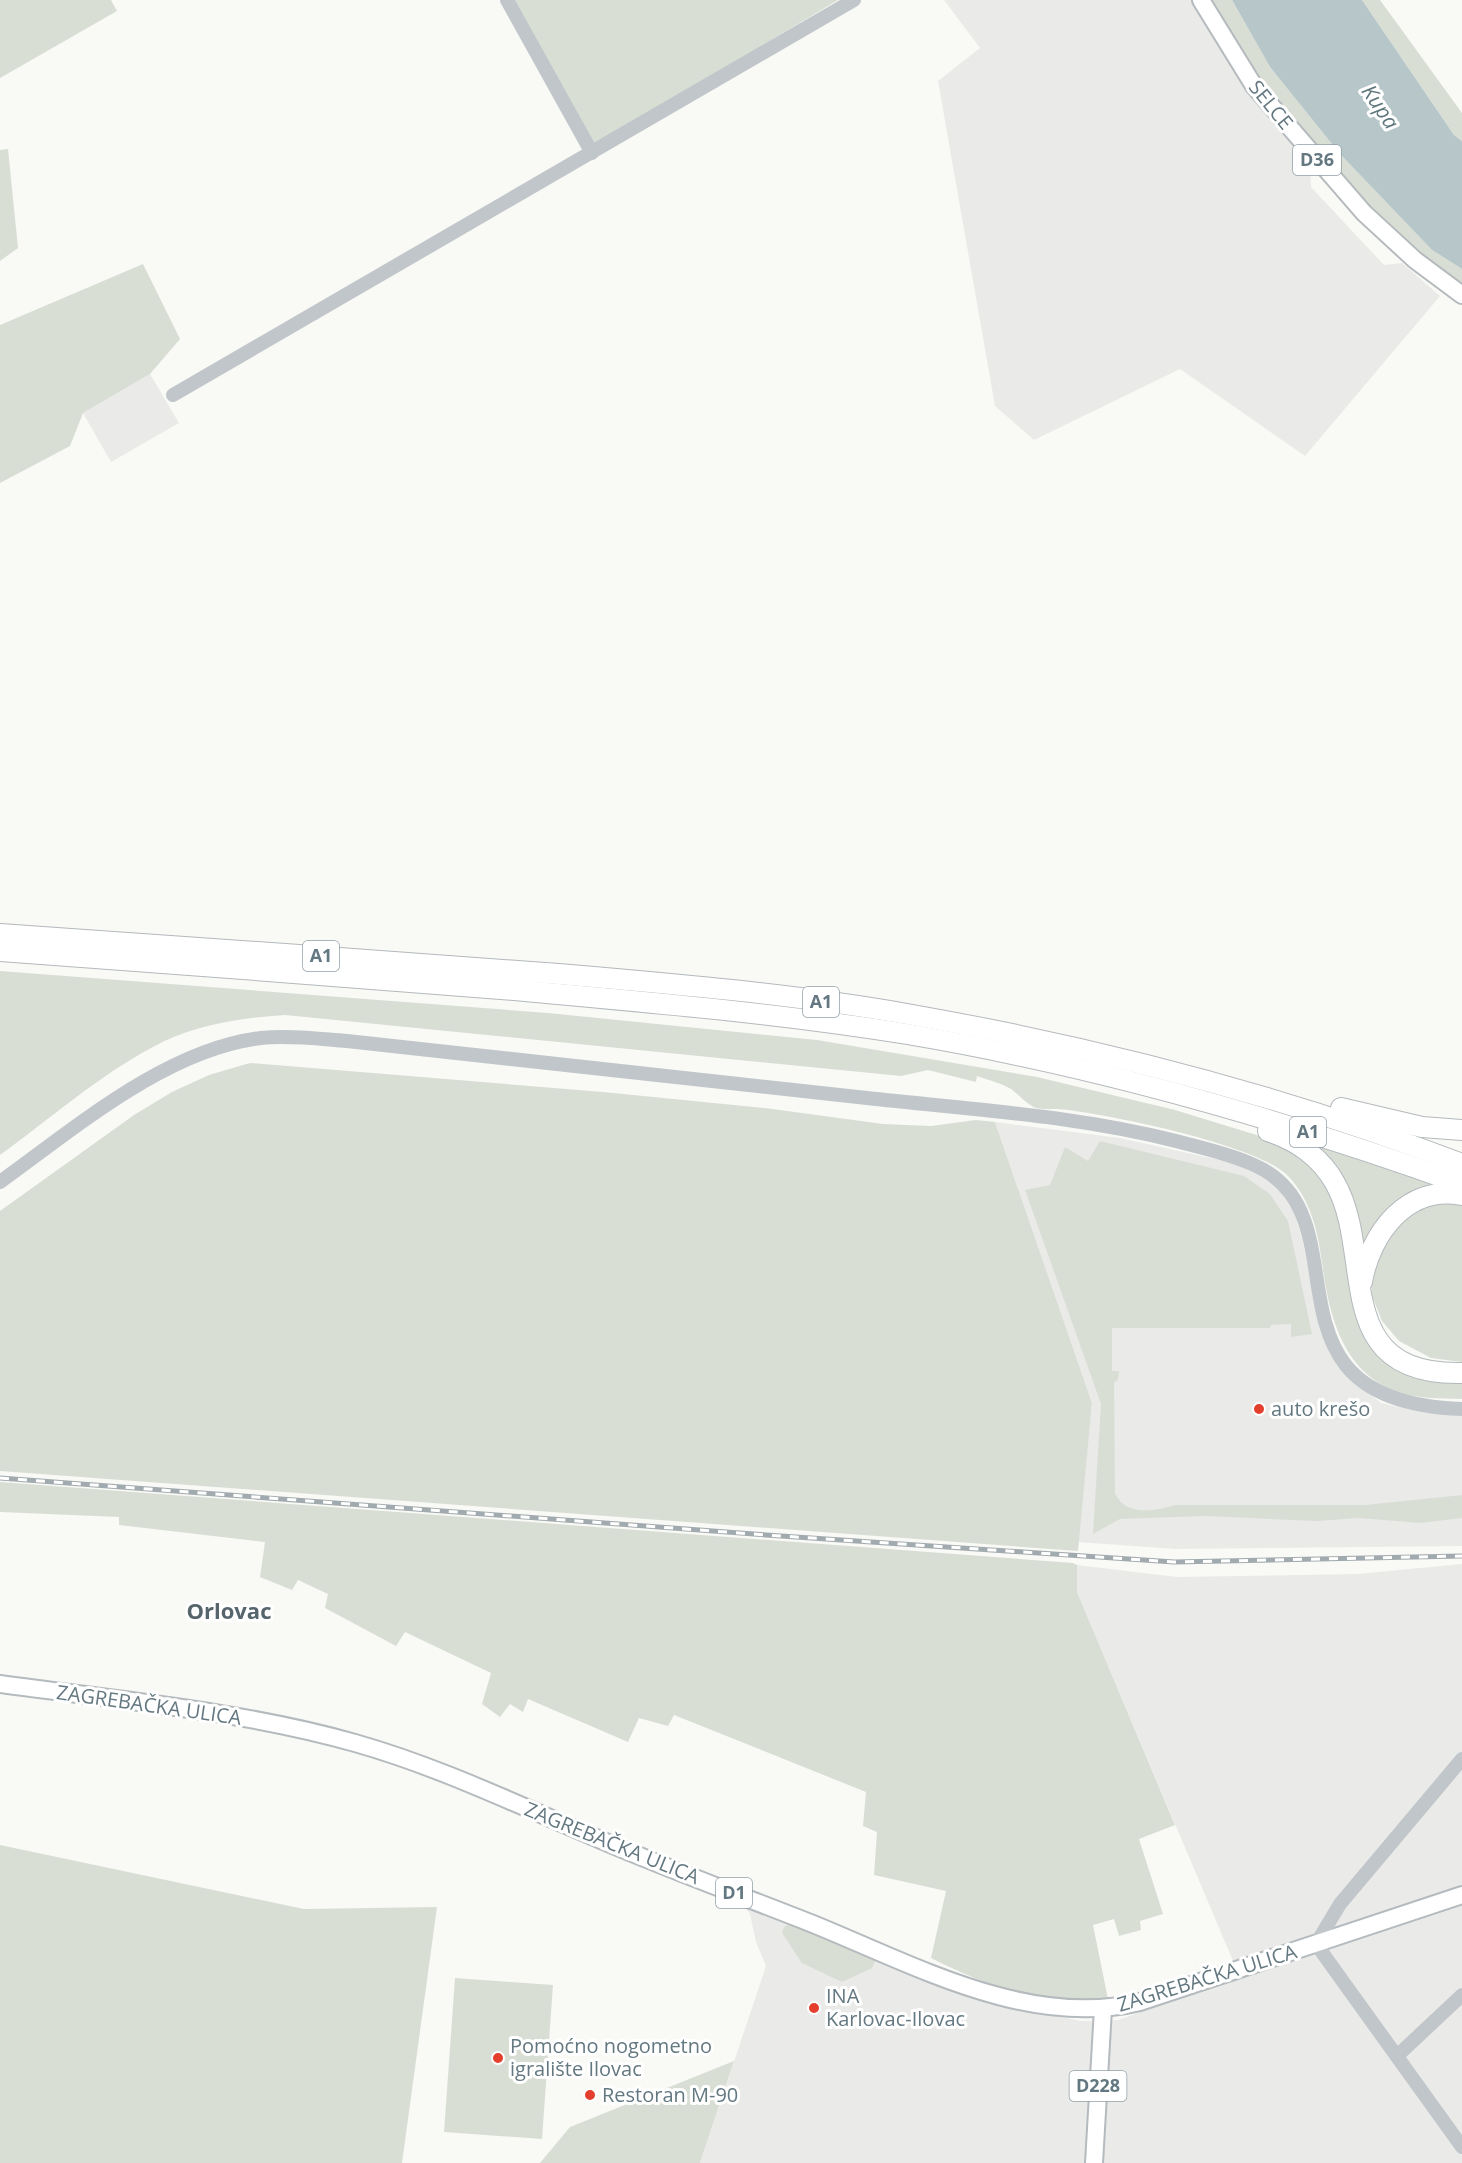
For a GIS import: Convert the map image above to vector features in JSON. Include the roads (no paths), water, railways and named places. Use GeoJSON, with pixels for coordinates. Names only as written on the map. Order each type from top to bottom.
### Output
{"type":"FeatureCollection","features":[{"type":"Feature","properties":{"kind":"highway","name":"A1"},"geometry":{"type":"LineString","coordinates":[[0,934],[643,981],[809,1000],[906,1014],[999,1032],[1192,1077],[1339,1121],[1462,1164]]}},
{"type":"Feature","properties":{"kind":"highway","name":"A1"},"geometry":{"type":"LineString","coordinates":[[0,951],[434,984],[799,1018],[990,1050],[1152,1086],[1276,1121],[1462,1184]]}},
{"type":"Feature","properties":{"kind":"highway"},"geometry":{"type":"LineString","coordinates":[[1192,1077],[1222,1072],[1371,1117],[1422,1127],[1462,1130]]}},
{"type":"Feature","properties":{"kind":"highway"},"geometry":{"type":"LineString","coordinates":[[1152,1086],[1177,1105],[1281,1135],[1314,1155],[1336,1184],[1343,1203],[1360,1297],[1370,1325],[1393,1353],[1427,1370],[1462,1372]]}},
{"type":"Feature","properties":{"kind":"highway"},"geometry":{"type":"LineString","coordinates":[[1360,1297],[1373,1244],[1394,1214],[1421,1199],[1437,1195],[1462,1195]]}},
{"type":"Feature","properties":{"kind":"main road","name":"SELCE"},"geometry":{"type":"LineString","coordinates":[[1201,0],[1254,86],[1364,213],[1415,260],[1462,295]]}},
{"type":"Feature","properties":{"kind":"main road","name":"ZAGREBAČKA ULICA"},"geometry":{"type":"LineString","coordinates":[[0,1684],[256,1721],[354,1743],[429,1768],[633,1854],[981,1990],[1044,2006],[1102,2009],[1171,1993],[1462,1895]]}},
{"type":"Feature","properties":{"kind":"main road","name":"D228"},"geometry":{"type":"LineString","coordinates":[[1094,2163],[1102,2009]]}},
{"type":"Feature","properties":{"kind":"street"},"geometry":{"type":"LineString","coordinates":[[507,0],[592,153]]}},
{"type":"Feature","properties":{"kind":"street"},"geometry":{"type":"LineString","coordinates":[[173,395],[854,0]]}},
{"type":"Feature","properties":{"kind":"street"},"geometry":{"type":"LineString","coordinates":[[0,1182],[156,1075],[196,1054],[262,1038],[347,1041],[1074,1119],[1149,1134],[1235,1158],[1270,1174],[1288,1190],[1303,1218],[1326,1326],[1333,1346],[1344,1363],[1365,1384],[1392,1399],[1424,1406],[1462,1409]]}},
{"type":"Feature","properties":{"kind":"street","name":"ZAGREBAČKA ULICA"},"geometry":{"type":"LineString","coordinates":[[1462,1759],[1340,1904],[1316,1944],[1462,2147]]}},
{"type":"Feature","properties":{"kind":"street"},"geometry":{"type":"LineString","coordinates":[[1396,2056],[1462,1995]]}},
{"type":"Feature","properties":{"kind":"water","name":"Kupa"},"geometry":{"type":"Polygon","coordinates":[[[1232,0],[1362,0],[1454,135],[1462,141],[1462,269],[1432,250],[1340,154],[1270,67],[1232,0]]]}},
{"type":"Feature","properties":{"kind":"railway"},"geometry":{"type":"LineString","coordinates":[[0,1478],[766,1535],[1174,1562],[1462,1556]]}},
{"type":"Feature","properties":{"kind":"place","name":"auto krešo"},"geometry":{"type":"Point","coordinates":[1259,1409]}},
{"type":"Feature","properties":{"kind":"place","name":"INA Karlovac-Ilovac"},"geometry":{"type":"Point","coordinates":[814,2008]}},
{"type":"Feature","properties":{"kind":"place","name":"Pomoćno nogometno igralište Ilovac"},"geometry":{"type":"Point","coordinates":[498,2058]}},
{"type":"Feature","properties":{"kind":"place","name":"Restoran M-90"},"geometry":{"type":"Point","coordinates":[590,2095]}},
{"type":"Feature","properties":{"kind":"district","name":"Orlovac"},"geometry":{"type":"Point","coordinates":[229,1611]}}]}
